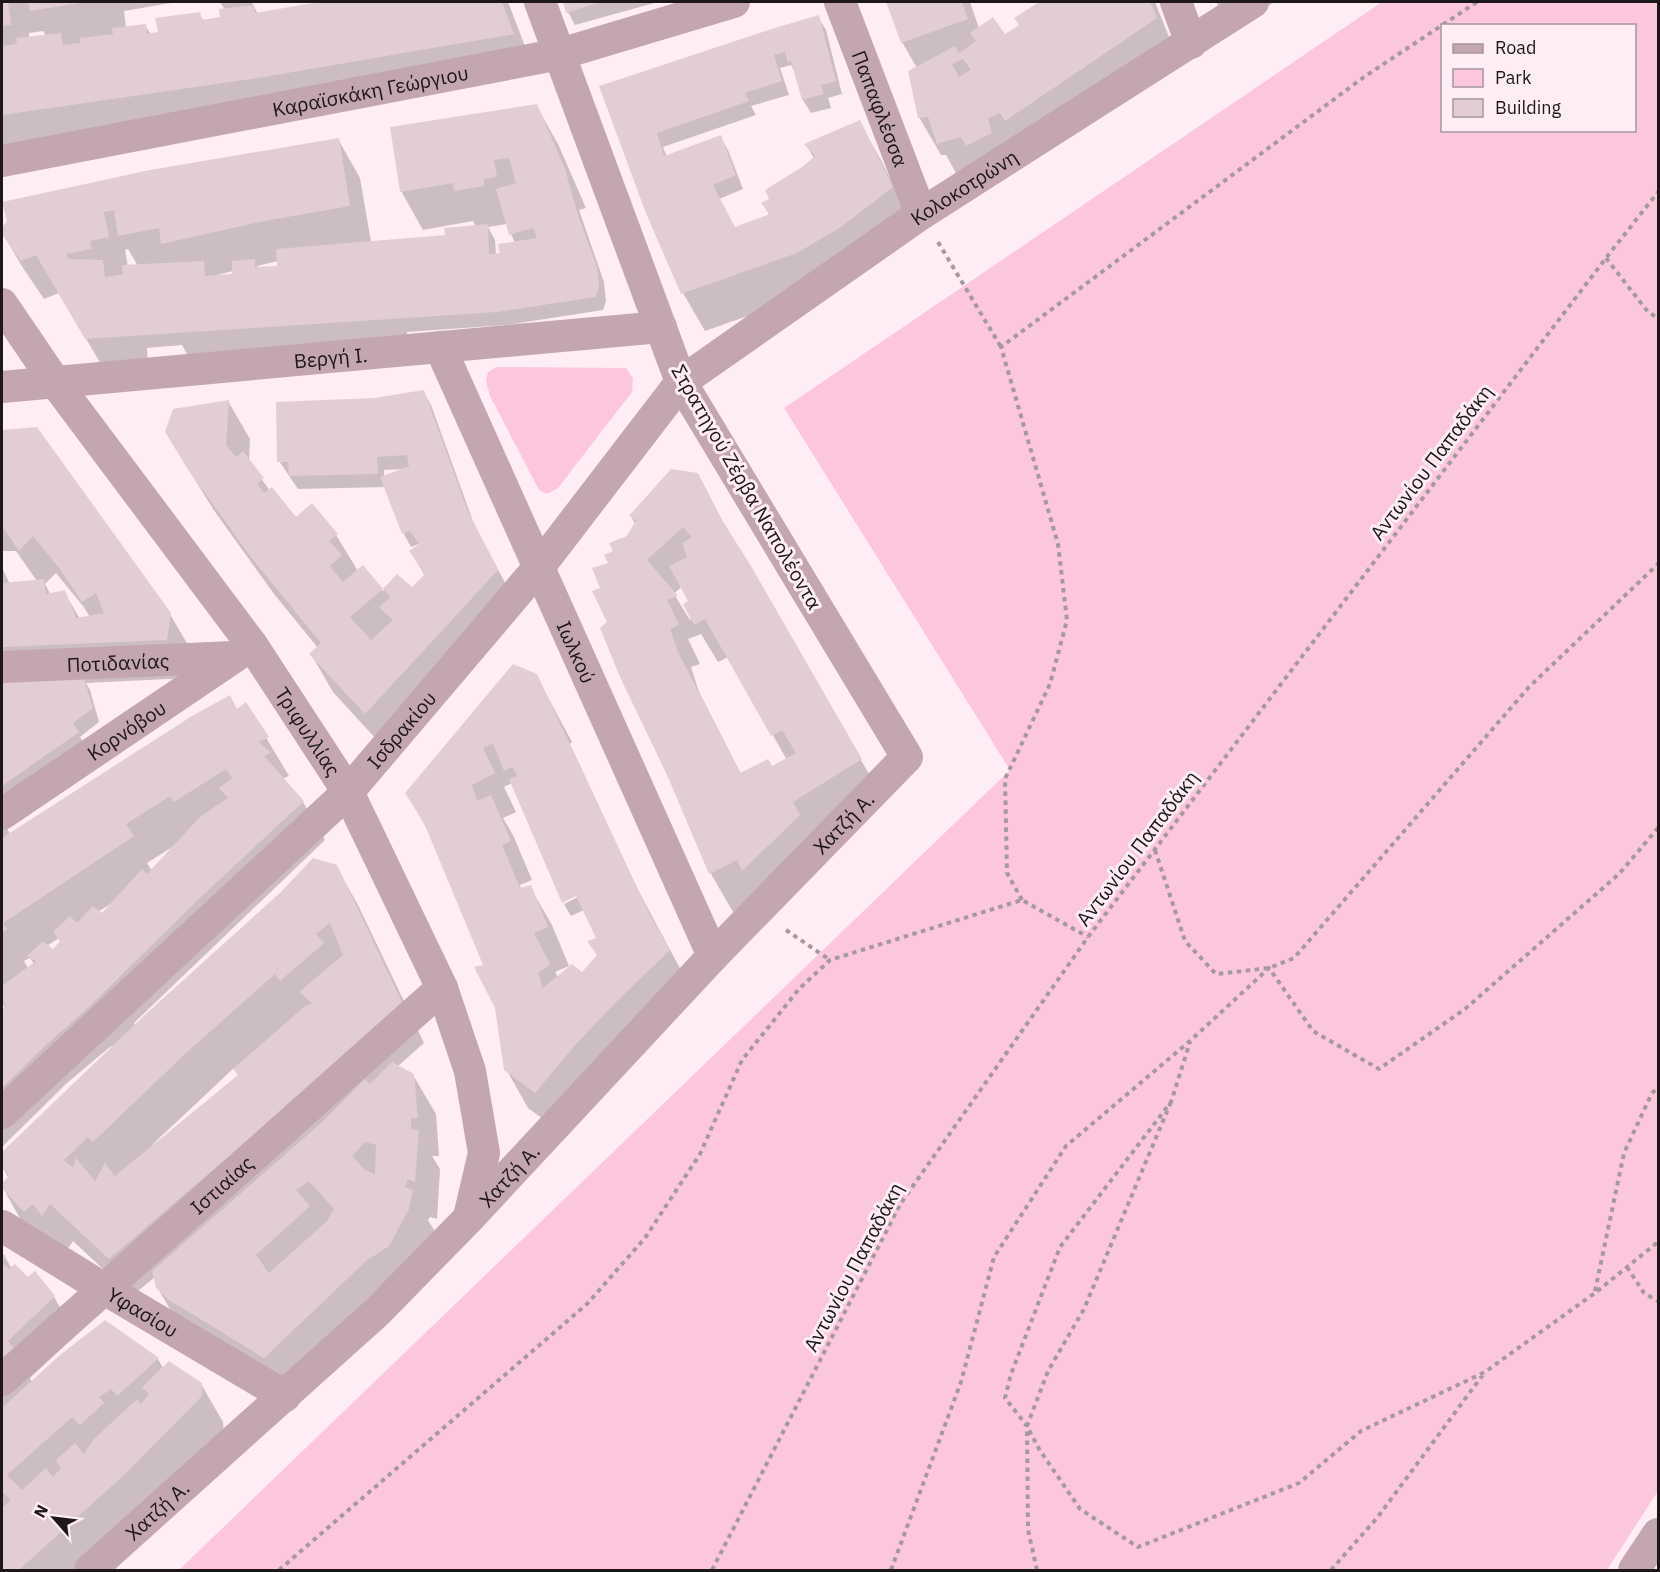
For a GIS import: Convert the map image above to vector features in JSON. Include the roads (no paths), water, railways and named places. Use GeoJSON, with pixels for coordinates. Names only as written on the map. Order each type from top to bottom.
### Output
{"type":"FeatureCollection","features":[{"type":"Feature","properties":{"kind":"street","name":"Στρατηγού Ζέρβα Ναπολέοντα"},"geometry":{"type":"LineString","coordinates":[[540,2],[681,382],[907,757]]}},
{"type":"Feature","properties":{"kind":"street","name":"Καραϊσκάκη Γεώργιου"},"geometry":{"type":"LineString","coordinates":[[2,161],[560,54],[734,2]]}},
{"type":"Feature","properties":{"kind":"street","name":"Παπαφλέσσα"},"geometry":{"type":"LineString","coordinates":[[840,2],[921,214]]}},
{"type":"Feature","properties":{"kind":"street"},"geometry":{"type":"LineString","coordinates":[[1176,2],[1191,43]]}},
{"type":"Feature","properties":{"kind":"street","name":"Κολοκοτρώνη"},"geometry":{"type":"LineString","coordinates":[[681,382],[921,214],[1253,2]]}},
{"type":"Feature","properties":{"kind":"street","name":"Τριφυλλίας"},"geometry":{"type":"LineString","coordinates":[[2,304],[243,651],[348,792],[442,988],[470,1071],[484,1154],[469,1218]]}},
{"type":"Feature","properties":{"kind":"street","name":"Βεργή Ι."},"geometry":{"type":"LineString","coordinates":[[2,387],[661,327]]}},
{"type":"Feature","properties":{"kind":"street","name":"Ιωλκού"},"geometry":{"type":"LineString","coordinates":[[440,347],[713,956]]}},
{"type":"Feature","properties":{"kind":"street","name":"Ισδρακίου"},"geometry":{"type":"LineString","coordinates":[[2,1113],[348,792],[539,567],[681,382]]}},
{"type":"Feature","properties":{"kind":"street","name":"Ποτιδανίας"},"geometry":{"type":"LineString","coordinates":[[2,668],[243,651]]}},
{"type":"Feature","properties":{"kind":"street","name":"Κορνόβου"},"geometry":{"type":"LineString","coordinates":[[2,814],[243,651]]}},
{"type":"Feature","properties":{"kind":"street","name":"Χατζή Α."},"geometry":{"type":"LineString","coordinates":[[90,1570],[377,1312],[469,1218],[713,956],[907,757]]}},
{"type":"Feature","properties":{"kind":"street","name":"Ιστιαίας"},"geometry":{"type":"LineString","coordinates":[[2,1380],[442,988]]}},
{"type":"Feature","properties":{"kind":"street","name":"Υφασίου"},"geometry":{"type":"LineString","coordinates":[[2,1226],[285,1396]]}},
{"type":"Feature","properties":{"kind":"street"},"geometry":{"type":"LineString","coordinates":[[1634,1570],[1659,1534]]}}]}
